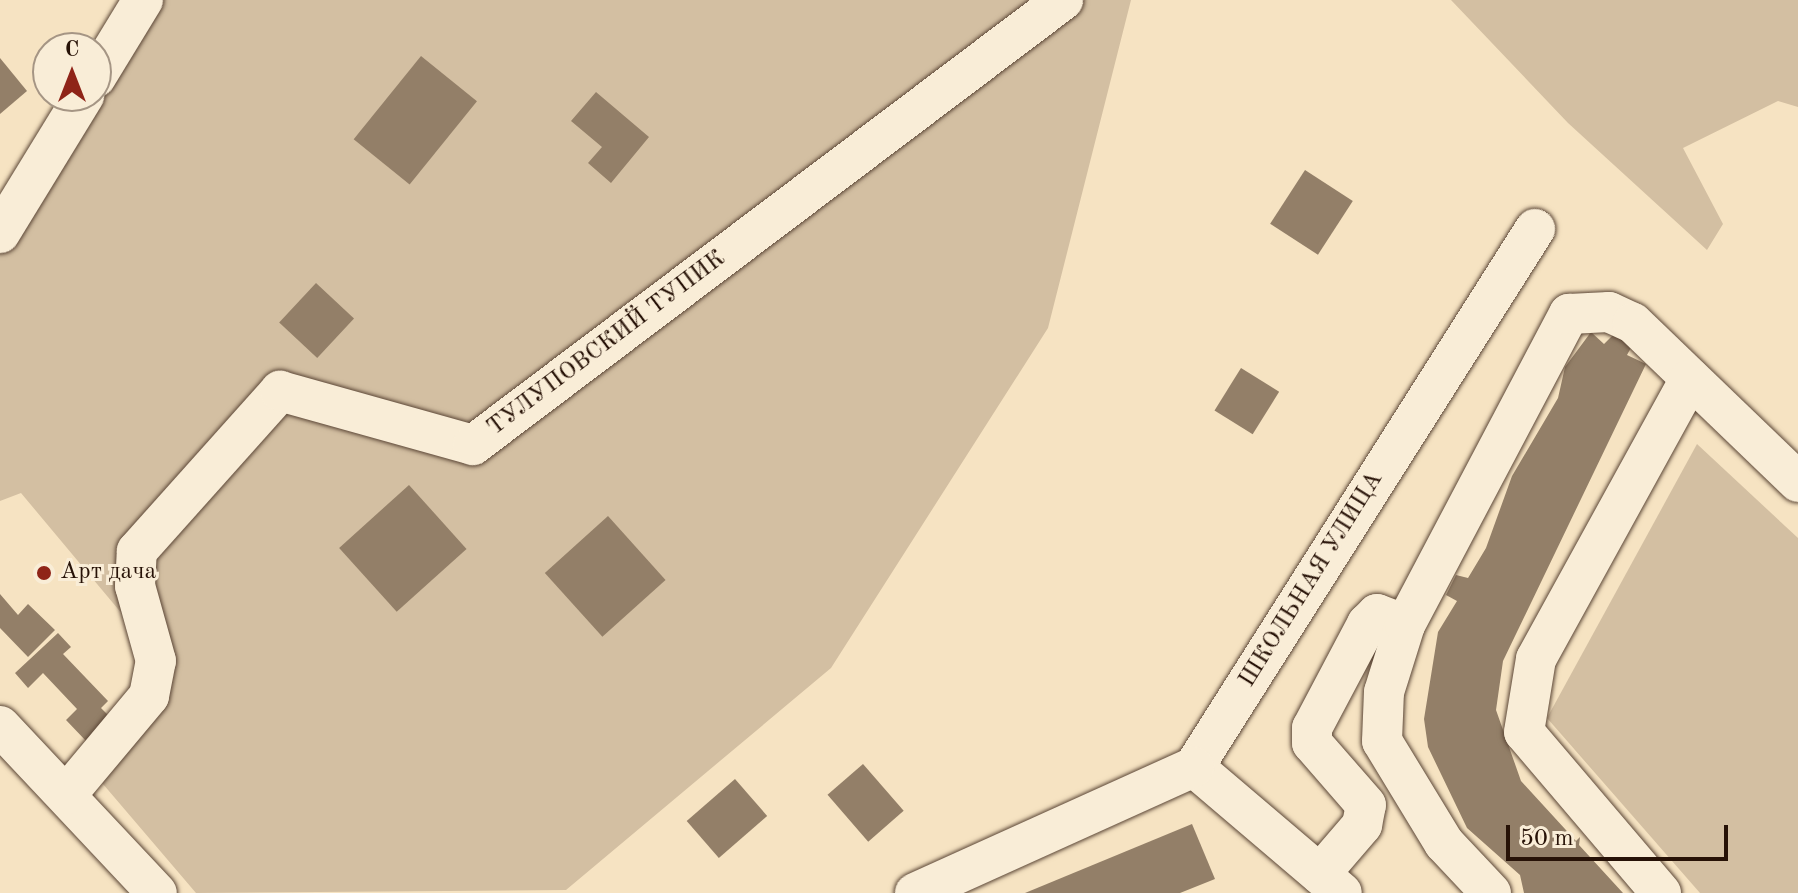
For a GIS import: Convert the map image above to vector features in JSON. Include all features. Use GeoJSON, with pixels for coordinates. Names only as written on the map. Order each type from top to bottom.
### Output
{"type":"FeatureCollection","features":[{"type":"Feature","properties":{"kind":"street"},"geometry":{"type":"LineString","coordinates":[[112,51],[143,0]]}},
{"type":"Feature","properties":{"kind":"street","name":"ТУЛУПОВСКИЙ ТУПИК"},"geometry":{"type":"LineString","coordinates":[[67,794],[149,696],[156,661],[135,586],[137,551],[280,391],[473,445],[1063,0]]}},
{"type":"Feature","properties":{"kind":"street"},"geometry":{"type":"LineString","coordinates":[[0,233],[74,112]]}},
{"type":"Feature","properties":{"kind":"street","name":"ШКОЛЬНАЯ УЛИЦА"},"geometry":{"type":"LineString","coordinates":[[1194,767],[1535,229]]}},
{"type":"Feature","properties":{"kind":"street"},"geometry":{"type":"LineString","coordinates":[[1491,893],[1444,843],[1382,741],[1384,692],[1405,625],[1569,314],[1609,312],[1633,323],[1798,482]]}},
{"type":"Feature","properties":{"kind":"street"},"geometry":{"type":"LineString","coordinates":[[1661,893],[1524,732],[1536,659],[1690,379]]}},
{"type":"Feature","properties":{"kind":"street"},"geometry":{"type":"LineString","coordinates":[[915,893],[1194,767],[1331,884],[1362,825],[1366,805],[1312,743],[1312,728],[1367,624],[1377,614],[1405,625]]}},
{"type":"Feature","properties":{"kind":"street"},"geometry":{"type":"LineString","coordinates":[[0,726],[157,893]]}},
{"type":"Feature","properties":{"kind":"shaded area"},"geometry":{"type":"Polygon","coordinates":[[[147,0],[1131,0],[1048,328],[831,668],[566,890],[196,893],[97,777],[174,676],[21,493],[0,501],[0,197],[63,112],[112,112],[112,47],[147,0]]]}},
{"type":"Feature","properties":{"kind":"shaded area"},"geometry":{"type":"Polygon","coordinates":[[[1451,0],[1798,0],[1798,107],[1778,101],[1683,148],[1723,224],[1707,250],[1568,123],[1451,0]]]}},
{"type":"Feature","properties":{"kind":"shaded area"},"geometry":{"type":"Polygon","coordinates":[[[1697,444],[1798,538],[1798,893],[1700,893],[1547,718],[1697,444]]]}},
{"type":"Feature","properties":{"kind":"building"},"geometry":{"type":"Polygon","coordinates":[[[421,56],[477,101],[410,184],[354,139],[421,56]]]}},
{"type":"Feature","properties":{"kind":"building"},"geometry":{"type":"Polygon","coordinates":[[[0,58],[27,91],[0,114],[0,58]]]}},
{"type":"Feature","properties":{"kind":"building"},"geometry":{"type":"Polygon","coordinates":[[[596,92],[649,137],[611,183],[588,163],[602,147],[571,121],[596,92]]]}},
{"type":"Feature","properties":{"kind":"building"},"geometry":{"type":"Polygon","coordinates":[[[1305,170],[1353,201],[1318,255],[1270,224],[1305,170]]]}},
{"type":"Feature","properties":{"kind":"building"},"geometry":{"type":"Polygon","coordinates":[[[316,283],[354,318],[317,358],[279,322],[316,283]]]}},
{"type":"Feature","properties":{"kind":"building"},"geometry":{"type":"Polygon","coordinates":[[[1591,332],[1604,344],[1614,334],[1633,344],[1627,355],[1646,364],[1503,661],[1496,710],[1521,781],[1576,841],[1580,837],[1579,845],[1623,893],[1524,893],[1520,875],[1467,828],[1428,747],[1424,719],[1438,632],[1457,601],[1446,595],[1456,575],[1468,578],[1486,548],[1512,476],[1558,398],[1565,367],[1591,332]]]}},
{"type":"Feature","properties":{"kind":"building"},"geometry":{"type":"Polygon","coordinates":[[[1241,368],[1279,392],[1253,434],[1215,410],[1241,368]]]}},
{"type":"Feature","properties":{"kind":"building"},"geometry":{"type":"Polygon","coordinates":[[[409,485],[467,549],[397,612],[339,548],[409,485]]]}},
{"type":"Feature","properties":{"kind":"building"},"geometry":{"type":"Polygon","coordinates":[[[608,516],[666,580],[602,637],[545,573],[608,516]]]}},
{"type":"Feature","properties":{"kind":"building"},"geometry":{"type":"Polygon","coordinates":[[[0,594],[18,615],[28,604],[55,630],[28,657],[0,628],[0,594]]]}},
{"type":"Feature","properties":{"kind":"building"},"geometry":{"type":"Polygon","coordinates":[[[58,633],[71,647],[63,654],[108,701],[101,708],[112,719],[87,742],[66,720],[77,709],[43,673],[28,688],[15,673],[58,633]]]}},
{"type":"Feature","properties":{"kind":"building"},"geometry":{"type":"Polygon","coordinates":[[[863,764],[904,811],[868,842],[828,795],[863,764]]]}},
{"type":"Feature","properties":{"kind":"building"},"geometry":{"type":"Polygon","coordinates":[[[735,779],[767,816],[719,858],[687,821],[735,779]]]}},
{"type":"Feature","properties":{"kind":"building"},"geometry":{"type":"Polygon","coordinates":[[[1192,824],[1215,879],[1180,893],[1025,893],[1192,824]]]}},
{"type":"Feature","properties":{"kind":"place","name":"Арт дача"},"geometry":{"type":"Point","coordinates":[44,573]}}]}
